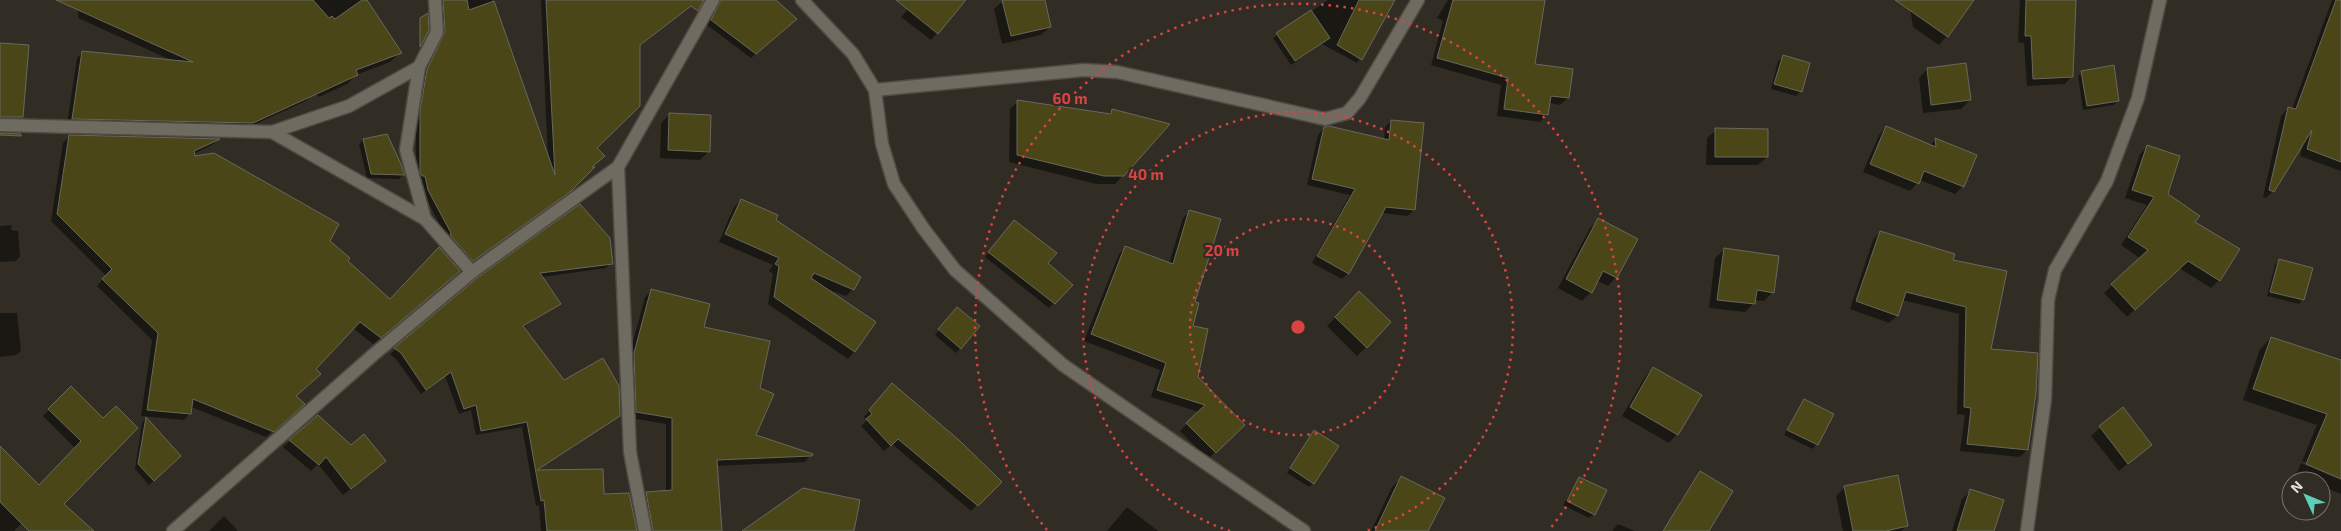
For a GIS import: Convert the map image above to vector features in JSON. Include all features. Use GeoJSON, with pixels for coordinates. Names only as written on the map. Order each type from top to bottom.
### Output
{"type":"FeatureCollection","features":[{"type":"Feature","properties":{"kind":"street"},"geometry":{"type":"LineString","coordinates":[[425,219],[406,150],[419,67],[437,32],[435,0]]}},
{"type":"Feature","properties":{"kind":"street"},"geometry":{"type":"LineString","coordinates":[[173,531],[472,272],[618,167],[713,0]]}},
{"type":"Feature","properties":{"kind":"street"},"geometry":{"type":"LineString","coordinates":[[802,0],[853,54],[875,90],[882,144],[894,184],[923,228],[955,270],[1063,365],[1304,531]]}},
{"type":"Feature","properties":{"kind":"street"},"geometry":{"type":"LineString","coordinates":[[875,90],[1092,70],[1117,72],[1325,119],[1347,113],[1360,98],[1418,0]]}},
{"type":"Feature","properties":{"kind":"street"},"geometry":{"type":"LineString","coordinates":[[2027,531],[2044,399],[2048,300],[2055,270],[2107,182],[2138,98],[2160,0]]}},
{"type":"Feature","properties":{"kind":"street"},"geometry":{"type":"LineString","coordinates":[[0,125],[272,132],[349,106],[419,67]]}},
{"type":"Feature","properties":{"kind":"street"},"geometry":{"type":"LineString","coordinates":[[272,132],[425,219],[472,272]]}},
{"type":"Feature","properties":{"kind":"street"},"geometry":{"type":"LineString","coordinates":[[618,167],[630,452],[645,531]]}},
{"type":"Feature","properties":{"kind":"building"},"geometry":{"type":"Polygon","coordinates":[[[56,0],[313,0],[329,18],[332,16],[335,19],[362,0],[367,0],[402,53],[356,70],[358,75],[253,123],[72,119],[82,51],[193,62],[56,0]]]}},
{"type":"Feature","properties":{"kind":"building"},"geometry":{"type":"Polygon","coordinates":[[[443,0],[467,0],[469,10],[494,1],[555,175],[546,0],[704,0],[698,11],[691,6],[640,45],[640,106],[597,148],[605,156],[592,167],[595,167],[570,192],[473,261],[450,235],[451,233],[428,190],[425,176],[422,176],[420,172],[420,110],[427,70],[445,32],[443,0]]]}},
{"type":"Feature","properties":{"kind":"building"},"geometry":{"type":"Polygon","coordinates":[[[721,0],[776,0],[797,19],[756,54],[711,20],[721,0]]]}},
{"type":"Feature","properties":{"kind":"building"},"geometry":{"type":"Polygon","coordinates":[[[896,0],[966,0],[938,34],[896,0]]]}},
{"type":"Feature","properties":{"kind":"building"},"geometry":{"type":"Polygon","coordinates":[[[1002,0],[1045,0],[1051,27],[1011,36],[1002,0]]]}},
{"type":"Feature","properties":{"kind":"building"},"geometry":{"type":"Polygon","coordinates":[[[1359,0],[1395,0],[1362,60],[1337,45],[1359,0]]]}},
{"type":"Feature","properties":{"kind":"building"},"geometry":{"type":"Polygon","coordinates":[[[1453,0],[1545,0],[1535,64],[1573,69],[1569,98],[1551,96],[1548,115],[1504,109],[1508,78],[1437,58],[1453,0]]]}},
{"type":"Feature","properties":{"kind":"building"},"geometry":{"type":"Polygon","coordinates":[[[1895,0],[1974,0],[1948,37],[1895,0]]]}},
{"type":"Feature","properties":{"kind":"building"},"geometry":{"type":"Polygon","coordinates":[[[2026,0],[2076,0],[2073,77],[2033,79],[2031,36],[2025,36],[2026,0]]]}},
{"type":"Feature","properties":{"kind":"building"},"geometry":{"type":"Polygon","coordinates":[[[2336,0],[2341,0],[2341,162],[2307,149],[2312,130],[2274,192],[2269,190],[2288,107],[2296,109],[2336,0]]]}},
{"type":"Feature","properties":{"kind":"building"},"geometry":{"type":"Polygon","coordinates":[[[1311,10],[1330,38],[1295,61],[1276,33],[1311,10]]]}},
{"type":"Feature","properties":{"kind":"building"},"geometry":{"type":"Polygon","coordinates":[[[428,13],[429,30],[420,47],[420,18],[428,13]]]}},
{"type":"Feature","properties":{"kind":"building"},"geometry":{"type":"Polygon","coordinates":[[[0,43],[29,45],[23,117],[0,117],[0,43]]]}},
{"type":"Feature","properties":{"kind":"building"},"geometry":{"type":"Polygon","coordinates":[[[1783,55],[1810,63],[1802,92],[1774,84],[1783,55]]]}},
{"type":"Feature","properties":{"kind":"building"},"geometry":{"type":"Polygon","coordinates":[[[1966,63],[1971,100],[1931,105],[1927,68],[1966,63]]]}},
{"type":"Feature","properties":{"kind":"building"},"geometry":{"type":"Polygon","coordinates":[[[2114,65],[2119,101],[2087,106],[2081,71],[2114,65]]]}},
{"type":"Feature","properties":{"kind":"building"},"geometry":{"type":"Polygon","coordinates":[[[1017,100],[1111,114],[1112,109],[1170,124],[1124,176],[1104,176],[1017,155],[1017,100]]]}},
{"type":"Feature","properties":{"kind":"building"},"geometry":{"type":"Polygon","coordinates":[[[669,113],[711,115],[710,152],[668,150],[669,113]]]}},
{"type":"Feature","properties":{"kind":"building"},"geometry":{"type":"Polygon","coordinates":[[[1391,120],[1424,123],[1415,210],[1386,207],[1349,274],[1317,256],[1355,189],[1312,179],[1324,127],[1329,126],[1389,140],[1391,120]]]}},
{"type":"Feature","properties":{"kind":"building"},"geometry":{"type":"Polygon","coordinates":[[[1886,126],[1936,147],[1935,138],[1977,155],[1964,187],[1924,171],[1919,184],[1870,164],[1886,126]]]}},
{"type":"Feature","properties":{"kind":"building"},"geometry":{"type":"Polygon","coordinates":[[[1715,128],[1768,129],[1768,157],[1715,157],[1715,128]]]}},
{"type":"Feature","properties":{"kind":"building"},"geometry":{"type":"Polygon","coordinates":[[[0,133],[21,134],[21,136],[0,135],[0,133]]]}},
{"type":"Feature","properties":{"kind":"building"},"geometry":{"type":"Polygon","coordinates":[[[387,134],[405,175],[371,174],[363,139],[387,134]]]}},
{"type":"Feature","properties":{"kind":"building"},"geometry":{"type":"Polygon","coordinates":[[[69,135],[220,139],[194,151],[195,156],[214,153],[339,224],[330,241],[350,258],[348,261],[390,299],[439,247],[460,271],[381,338],[360,322],[316,369],[321,374],[296,396],[305,404],[274,432],[193,399],[191,414],[147,410],[158,333],[102,279],[112,269],[57,214],[69,135]]]}},
{"type":"Feature","properties":{"kind":"building"},"geometry":{"type":"Polygon","coordinates":[[[2147,145],[2180,156],[2168,194],[2200,216],[2195,222],[2240,249],[2220,281],[2188,261],[2135,310],[2111,284],[2148,250],[2128,237],[2154,197],[2132,190],[2147,145]]]}},
{"type":"Feature","properties":{"kind":"building"},"geometry":{"type":"Polygon","coordinates":[[[741,199],[778,215],[776,220],[861,277],[854,290],[814,273],[811,278],[876,322],[855,352],[774,297],[779,266],[775,264],[779,258],[725,234],[741,199]]]}},
{"type":"Feature","properties":{"kind":"building"},"geometry":{"type":"Polygon","coordinates":[[[580,204],[610,238],[613,264],[540,273],[561,304],[523,326],[564,380],[603,358],[619,386],[620,416],[537,470],[603,469],[604,494],[629,493],[637,531],[547,531],[544,500],[541,501],[527,422],[481,431],[476,405],[464,409],[451,372],[426,390],[401,353],[394,348],[477,278],[580,204]]]}},
{"type":"Feature","properties":{"kind":"building"},"geometry":{"type":"Polygon","coordinates":[[[1189,210],[1221,219],[1195,302],[1199,303],[1193,326],[1208,329],[1198,377],[1245,425],[1216,453],[1186,423],[1205,405],[1157,390],[1166,363],[1091,334],[1125,246],[1173,264],[1189,210]]]}},
{"type":"Feature","properties":{"kind":"building"},"geometry":{"type":"Polygon","coordinates":[[[1598,218],[1638,239],[1617,278],[1603,271],[1592,293],[1566,279],[1598,218]]]}},
{"type":"Feature","properties":{"kind":"building"},"geometry":{"type":"Polygon","coordinates":[[[1014,220],[1057,253],[1048,263],[1073,285],[1055,304],[988,252],[1014,220]]]}},
{"type":"Feature","properties":{"kind":"building"},"geometry":{"type":"Polygon","coordinates":[[[1880,231],[1955,254],[1953,260],[2007,271],[1991,349],[2038,353],[2036,393],[2028,450],[1967,444],[1971,408],[1964,407],[1966,307],[1906,292],[1898,316],[1856,301],[1880,231]]]}},
{"type":"Feature","properties":{"kind":"building"},"geometry":{"type":"Polygon","coordinates":[[[1724,248],[1779,256],[1774,293],[1757,290],[1755,304],[1717,300],[1724,248]]]}},
{"type":"Feature","properties":{"kind":"building"},"geometry":{"type":"Polygon","coordinates":[[[2279,259],[2313,268],[2304,300],[2270,292],[2279,259]]]}},
{"type":"Feature","properties":{"kind":"building"},"geometry":{"type":"Polygon","coordinates":[[[651,289],[710,304],[704,327],[770,341],[760,388],[774,394],[756,435],[813,454],[812,456],[717,460],[722,531],[653,531],[646,492],[672,490],[672,418],[636,412],[634,353],[651,289]]]}},
{"type":"Feature","properties":{"kind":"building"},"geometry":{"type":"Polygon","coordinates":[[[1359,291],[1391,322],[1367,348],[1335,317],[1359,291]]]}},
{"type":"Feature","properties":{"kind":"building"},"geometry":{"type":"Polygon","coordinates":[[[957,307],[980,326],[961,349],[938,329],[957,307]]]}},
{"type":"Feature","properties":{"kind":"building"},"geometry":{"type":"Polygon","coordinates":[[[2271,337],[2341,360],[2341,479],[2331,475],[2331,471],[2322,471],[2306,464],[2327,414],[2253,389],[2271,337]]]}},
{"type":"Feature","properties":{"kind":"building"},"geometry":{"type":"Polygon","coordinates":[[[1653,367],[1702,395],[1678,435],[1630,407],[1653,367]]]}},
{"type":"Feature","properties":{"kind":"building"},"geometry":{"type":"Polygon","coordinates":[[[892,383],[960,441],[1002,482],[978,506],[898,439],[891,446],[866,419],[872,414],[869,410],[892,383]]]}},
{"type":"Feature","properties":{"kind":"building"},"geometry":{"type":"Polygon","coordinates":[[[71,386],[103,418],[116,406],[138,428],[64,504],[94,531],[29,531],[0,502],[0,446],[39,485],[81,441],[48,409],[71,386]]]}},
{"type":"Feature","properties":{"kind":"building"},"geometry":{"type":"Polygon","coordinates":[[[1804,399],[1834,414],[1818,445],[1787,430],[1804,399]]]}},
{"type":"Feature","properties":{"kind":"building"},"geometry":{"type":"Polygon","coordinates":[[[2123,407],[2152,445],[2128,464],[2099,426],[2123,407]]]}},
{"type":"Feature","properties":{"kind":"building"},"geometry":{"type":"Polygon","coordinates":[[[318,415],[351,445],[364,434],[386,461],[351,489],[326,457],[319,465],[289,440],[318,415]]]}},
{"type":"Feature","properties":{"kind":"building"},"geometry":{"type":"Polygon","coordinates":[[[146,417],[181,456],[154,481],[138,464],[146,417]]]}},
{"type":"Feature","properties":{"kind":"building"},"geometry":{"type":"Polygon","coordinates":[[[1314,430],[1339,446],[1314,484],[1290,468],[1314,430]]]}},
{"type":"Feature","properties":{"kind":"building"},"geometry":{"type":"Polygon","coordinates":[[[1700,471],[1733,491],[1709,531],[1663,531],[1700,471]]]}},
{"type":"Feature","properties":{"kind":"building"},"geometry":{"type":"Polygon","coordinates":[[[1898,475],[1908,526],[1886,531],[1853,531],[1844,486],[1898,475]]]}},
{"type":"Feature","properties":{"kind":"building"},"geometry":{"type":"Polygon","coordinates":[[[1401,476],[1445,498],[1428,531],[1375,531],[1401,476]]]}},
{"type":"Feature","properties":{"kind":"building"},"geometry":{"type":"Polygon","coordinates":[[[1579,477],[1607,490],[1595,515],[1567,501],[1579,477]]]}},
{"type":"Feature","properties":{"kind":"building"},"geometry":{"type":"Polygon","coordinates":[[[803,488],[860,500],[854,531],[742,531],[803,488]]]}},
{"type":"Feature","properties":{"kind":"building"},"geometry":{"type":"Polygon","coordinates":[[[1970,489],[2004,500],[1994,531],[1957,531],[1970,489]]]}}]}
